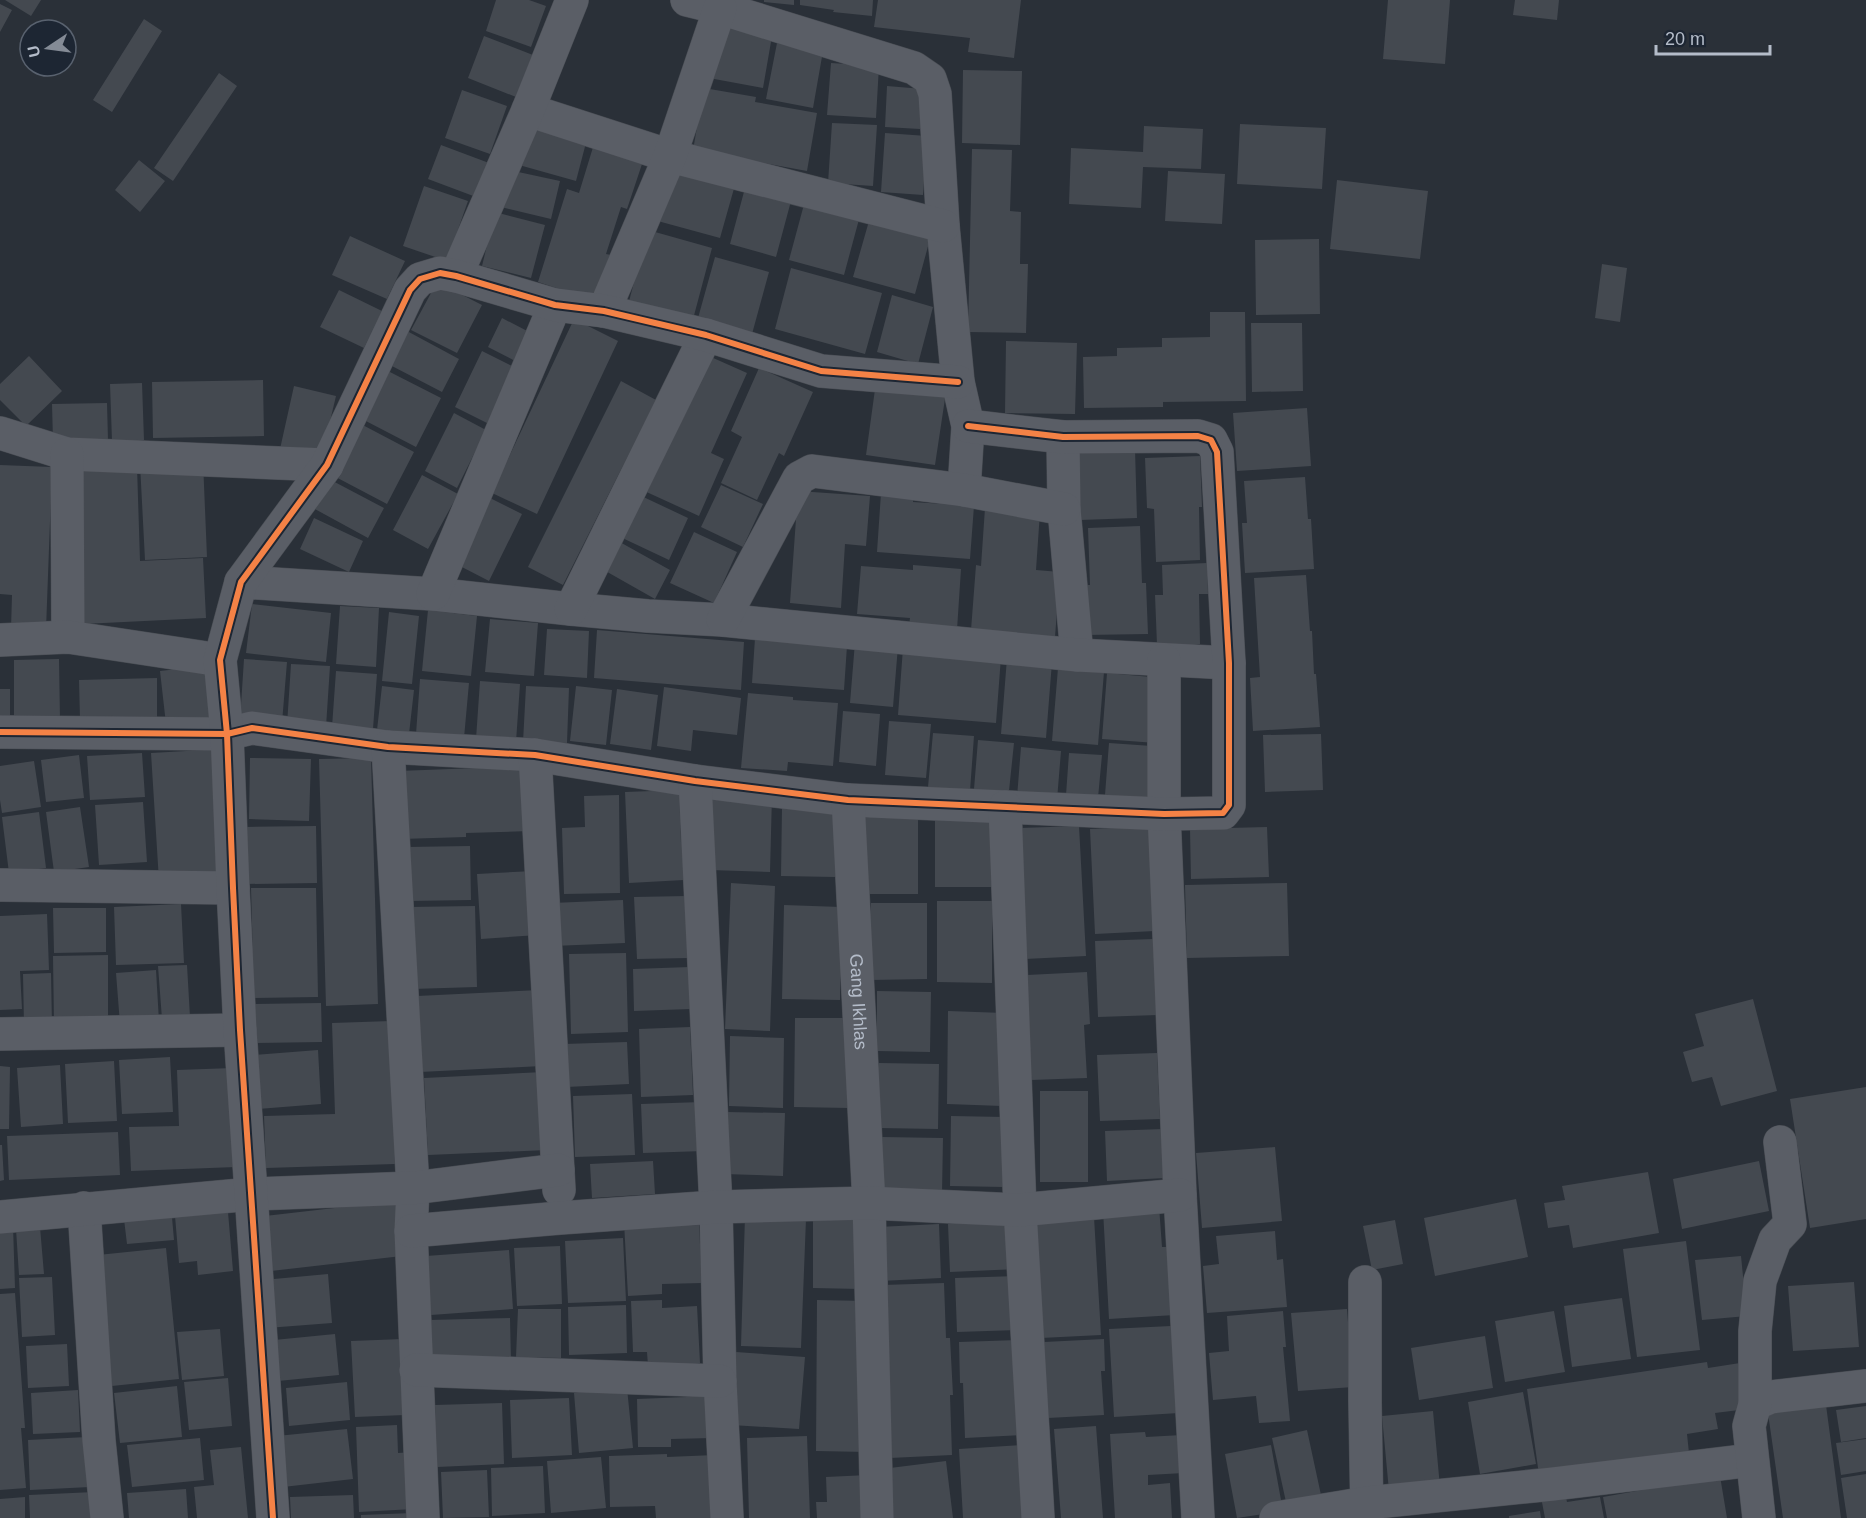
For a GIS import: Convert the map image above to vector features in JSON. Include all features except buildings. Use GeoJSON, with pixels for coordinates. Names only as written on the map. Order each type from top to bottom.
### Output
{"type":"FeatureCollection","features":[{"type":"Feature","properties":{"kind":"street"},"geometry":{"type":"LineString","coordinates":[[456,276],[528,110],[572,0]]}},
{"type":"Feature","properties":{"kind":"street"},"geometry":{"type":"LineString","coordinates":[[687,0],[720,8],[914,69],[930,79],[935,94],[943,226],[958,382],[968,426],[964,490]]}},
{"type":"Feature","properties":{"kind":"street"},"geometry":{"type":"LineString","coordinates":[[604,311],[670,156],[720,8]]}},
{"type":"Feature","properties":{"kind":"street"},"geometry":{"type":"LineString","coordinates":[[528,110],[670,156],[943,226]]}},
{"type":"Feature","properties":{"kind":"street"},"geometry":{"type":"LineString","coordinates":[[273,1518],[240,1030],[227,734],[220,660],[241,582],[327,465],[410,290],[420,279],[440,273],[555,305],[604,311],[706,334],[821,371],[958,382]]}},
{"type":"Feature","properties":{"kind":"street"},"geometry":{"type":"LineString","coordinates":[[433,594],[555,305]]}},
{"type":"Feature","properties":{"kind":"street"},"geometry":{"type":"LineString","coordinates":[[572,609],[706,334]]}},
{"type":"Feature","properties":{"kind":"street"},"geometry":{"type":"LineString","coordinates":[[0,732],[227,734],[252,728],[388,747],[535,755],[695,781],[848,800],[1164,814],[1223,813],[1228,805],[1229,663],[1217,452],[1212,440],[1198,436],[1063,437],[968,426]]}},
{"type":"Feature","properties":{"kind":"street"},"geometry":{"type":"LineString","coordinates":[[0,433],[67,454],[327,465]]}},
{"type":"Feature","properties":{"kind":"street"},"geometry":{"type":"LineString","coordinates":[[1063,437],[1064,509],[1077,655]]}},
{"type":"Feature","properties":{"kind":"street"},"geometry":{"type":"LineString","coordinates":[[67,454],[68,637]]}},
{"type":"Feature","properties":{"kind":"street"},"geometry":{"type":"LineString","coordinates":[[723,620],[799,478],[812,471],[964,490],[1064,509]]}},
{"type":"Feature","properties":{"kind":"street"},"geometry":{"type":"LineString","coordinates":[[241,582],[433,594],[572,609],[723,620],[1077,655],[1229,663]]}},
{"type":"Feature","properties":{"kind":"street"},"geometry":{"type":"LineString","coordinates":[[0,640],[68,637],[220,660]]}},
{"type":"Feature","properties":{"kind":"street"},"geometry":{"type":"LineString","coordinates":[[1164,660],[1164,814],[1180,1195],[1198,1518]]}},
{"type":"Feature","properties":{"kind":"street"},"geometry":{"type":"LineString","coordinates":[[388,747],[413,1188],[411,1231],[423,1518]]}},
{"type":"Feature","properties":{"kind":"street"},"geometry":{"type":"LineString","coordinates":[[535,755],[560,1218]]}},
{"type":"Feature","properties":{"kind":"street"},"geometry":{"type":"LineString","coordinates":[[695,781],[716,1208],[720,1381],[727,1518]]}},
{"type":"Feature","properties":{"kind":"street","name":"Gang Ikhlas"},"geometry":{"type":"LineString","coordinates":[[848,800],[869,1203],[877,1518]]}},
{"type":"Feature","properties":{"kind":"street"},"geometry":{"type":"LineString","coordinates":[[1005,807],[1020,1210],[1038,1518]]}},
{"type":"Feature","properties":{"kind":"street"},"geometry":{"type":"LineString","coordinates":[[0,885],[233,888]]}},
{"type":"Feature","properties":{"kind":"street"},"geometry":{"type":"LineString","coordinates":[[0,1034],[240,1030]]}},
{"type":"Feature","properties":{"kind":"street"},"geometry":{"type":"LineString","coordinates":[[1759,1518],[1749,1426],[1755,1404],[1755,1332],[1760,1281],[1775,1240],[1790,1224],[1780,1142]]}},
{"type":"Feature","properties":{"kind":"street"},"geometry":{"type":"LineString","coordinates":[[0,1217],[252,1194],[413,1188],[558,1170]]}},
{"type":"Feature","properties":{"kind":"street"},"geometry":{"type":"LineString","coordinates":[[411,1231],[716,1208],[869,1203],[1020,1210],[1180,1195]]}},
{"type":"Feature","properties":{"kind":"street"},"geometry":{"type":"LineString","coordinates":[[84,1208],[106,1518]]}},
{"type":"Feature","properties":{"kind":"street"},"geometry":{"type":"LineString","coordinates":[[1365,1282],[1367,1510]]}},
{"type":"Feature","properties":{"kind":"street"},"geometry":{"type":"LineString","coordinates":[[416,1370],[720,1381]]}},
{"type":"Feature","properties":{"kind":"street"},"geometry":{"type":"LineString","coordinates":[[1755,1404],[1771,1397],[1866,1386]]}},
{"type":"Feature","properties":{"kind":"street"},"geometry":{"type":"LineString","coordinates":[[1276,1518],[1367,1510],[1553,1484],[1752,1460]]}},
{"type":"Feature","properties":{"kind":"cycle path"},"geometry":{"type":"LineString","coordinates":[[273,1518],[240,1030],[227,734],[220,660],[241,582],[327,465],[410,290],[420,279],[440,273],[555,305],[604,311],[706,335],[821,371],[958,382]]}},
{"type":"Feature","properties":{"kind":"cycle path"},"geometry":{"type":"LineString","coordinates":[[0,732],[227,734],[252,728],[388,747],[535,755],[695,781],[848,800],[1164,814],[1223,813],[1229,805],[1229,663],[1217,452],[1211,440],[1198,436],[1063,437],[968,426]]}}]}
